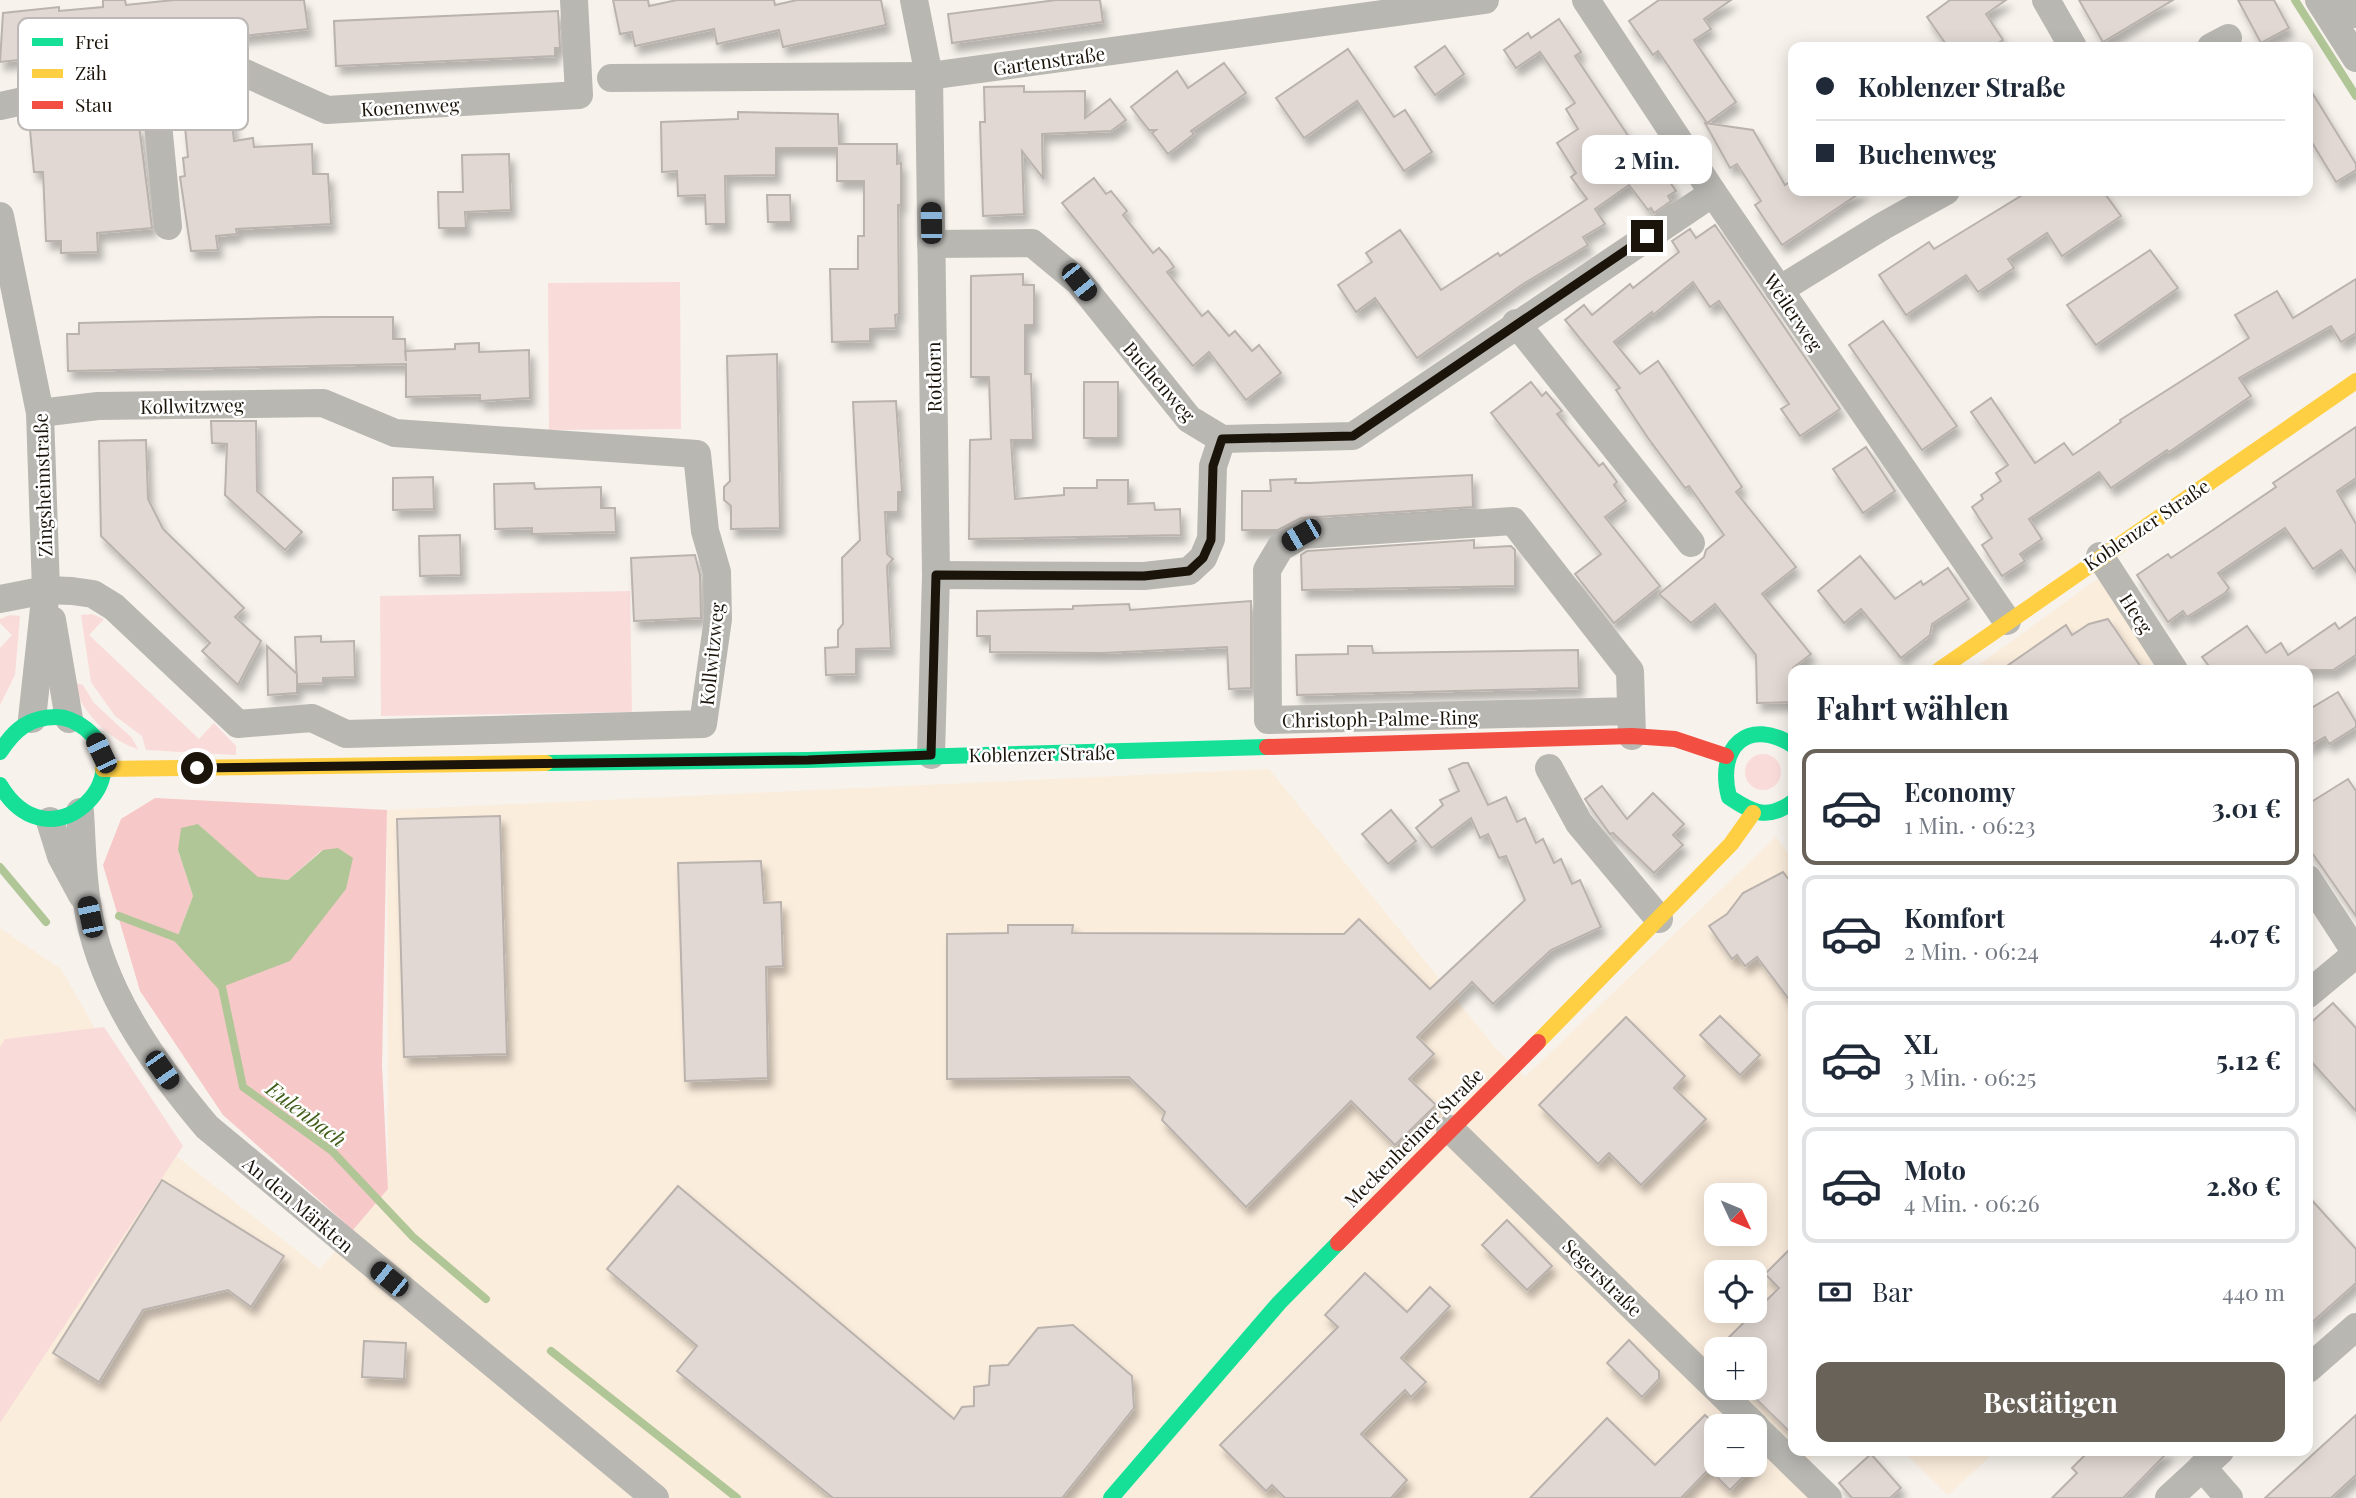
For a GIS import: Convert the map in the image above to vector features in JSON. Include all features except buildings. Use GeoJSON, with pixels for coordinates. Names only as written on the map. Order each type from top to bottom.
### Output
{"type":"FeatureCollection","features":[{"type":"Feature","properties":{"kind":"main road","name":"Koblenzer Straße"},"geometry":{"type":"LineString","coordinates":[[1946,665],[2100,555],[2356,381]]}},
{"type":"Feature","properties":{"kind":"main road"},"geometry":{"type":"LineString","coordinates":[[0,752],[5,740],[17,727],[32,719],[57,716],[83,727],[94,739],[103,769],[100,786],[92,801],[80,812],[66,819],[50,821],[20,812],[9,802],[0,785]]}},
{"type":"Feature","properties":{"kind":"main road"},"geometry":{"type":"LineString","coordinates":[[1632,724],[1727,756]]}},
{"type":"Feature","properties":{"kind":"main road"},"geometry":{"type":"LineString","coordinates":[[1788,741],[1760,733],[1735,744],[1722,770],[1729,797],[1739,807],[1752,813],[1781,811],[1788,806]]}},
{"type":"Feature","properties":{"kind":"main road","name":"Koblenzer Straße"},"geometry":{"type":"LineString","coordinates":[[103,769],[808,760],[1268,734]]}},
{"type":"Feature","properties":{"kind":"main road","name":"Meckenheimer Straße"},"geometry":{"type":"LineString","coordinates":[[1111,1498],[1247,1338],[1659,919],[1731,844],[1752,813]]}},
{"type":"Feature","properties":{"kind":"street","name":"Koenenweg"},"geometry":{"type":"LineString","coordinates":[[248,75],[327,110],[579,95],[574,0]]}},
{"type":"Feature","properties":{"kind":"street","name":"Rotdorn"},"geometry":{"type":"LineString","coordinates":[[914,0],[929,76],[936,575],[931,755]]}},
{"type":"Feature","properties":{"kind":"street","name":"Gartenstraße"},"geometry":{"type":"LineString","coordinates":[[611,78],[929,76],[1485,0]]}},
{"type":"Feature","properties":{"kind":"street","name":"Weilerweg"},"geometry":{"type":"LineString","coordinates":[[1586,0],[1713,193],[2007,621]]}},
{"type":"Feature","properties":{"kind":"street"},"geometry":{"type":"LineString","coordinates":[[2046,0],[2070,42]]}},
{"type":"Feature","properties":{"kind":"street"},"geometry":{"type":"LineString","coordinates":[[2319,0],[2356,58]]}},
{"type":"Feature","properties":{"kind":"street"},"geometry":{"type":"LineString","coordinates":[[2348,0],[2356,14]]}},
{"type":"Feature","properties":{"kind":"street","name":"Koenenweg"},"geometry":{"type":"LineString","coordinates":[[0,106],[18,102]]}},
{"type":"Feature","properties":{"kind":"street"},"geometry":{"type":"LineString","coordinates":[[159,130],[168,226]]}},
{"type":"Feature","properties":{"kind":"street"},"geometry":{"type":"LineString","coordinates":[[936,575],[1144,576],[1189,571],[1203,558],[1211,540],[1213,466],[1222,439],[1353,436],[1516,323],[1713,193]]}},
{"type":"Feature","properties":{"kind":"street"},"geometry":{"type":"LineString","coordinates":[[1779,290],[1937,196]]}},
{"type":"Feature","properties":{"kind":"street","name":"Zingsheimstraße"},"geometry":{"type":"LineString","coordinates":[[0,216],[40,413],[46,590],[32,719]]}},
{"type":"Feature","properties":{"kind":"street","name":"Buchenweg"},"geometry":{"type":"LineString","coordinates":[[932,244],[1031,243],[1079,282],[1189,419],[1222,439]]}},
{"type":"Feature","properties":{"kind":"street"},"geometry":{"type":"LineString","coordinates":[[1516,323],[1691,543]]}},
{"type":"Feature","properties":{"kind":"street","name":"Kollwitzweg"},"geometry":{"type":"LineString","coordinates":[[40,413],[98,406],[323,403],[396,433],[697,454],[705,531],[717,572],[718,619],[703,724],[346,734],[312,718],[237,724],[114,607],[93,594],[46,590]]}},
{"type":"Feature","properties":{"kind":"street","name":"Christoph-Palme-Ring"},"geometry":{"type":"LineString","coordinates":[[1513,521],[1630,671],[1632,724],[1268,734],[1267,570],[1280,548],[1301,535],[1513,521]]}},
{"type":"Feature","properties":{"kind":"street","name":"Heeg"},"geometry":{"type":"LineString","coordinates":[[2100,555],[2171,665]]}},
{"type":"Feature","properties":{"kind":"street"},"geometry":{"type":"LineString","coordinates":[[0,599],[46,590]]}},
{"type":"Feature","properties":{"kind":"street","name":"Zingsheimstraße"},"geometry":{"type":"LineString","coordinates":[[46,590],[69,719]]}},
{"type":"Feature","properties":{"kind":"street"},"geometry":{"type":"LineString","coordinates":[[1549,768],[1579,823],[1659,919]]}},
{"type":"Feature","properties":{"kind":"street","name":"An den Märkten"},"geometry":{"type":"LineString","coordinates":[[80,812],[86,902],[93,932],[117,996],[148,1051],[207,1127],[655,1498]]}},
{"type":"Feature","properties":{"kind":"street","name":"An den Märkten"},"geometry":{"type":"LineString","coordinates":[[50,821],[61,856],[86,902]]}},
{"type":"Feature","properties":{"kind":"street"},"geometry":{"type":"LineString","coordinates":[[2313,887],[2356,954],[2313,990]]}},
{"type":"Feature","properties":{"kind":"street","name":"Segerstraße"},"geometry":{"type":"LineString","coordinates":[[1450,1129],[1743,1414]]}},
{"type":"Feature","properties":{"kind":"street"},"geometry":{"type":"LineString","coordinates":[[2313,1365],[2356,1327]]}},
{"type":"Feature","properties":{"kind":"street","name":"Segerstraße"},"geometry":{"type":"LineString","coordinates":[[1767,1438],[1828,1498]]}},
{"type":"Feature","properties":{"kind":"street"},"geometry":{"type":"LineString","coordinates":[[2169,1498],[2211,1459],[2229,1498]]}},
{"type":"Feature","properties":{"kind":"shaded area"},"geometry":{"type":"Polygon","coordinates":[[[680,282],[681,429],[549,430],[548,283],[680,282]]]}},
{"type":"Feature","properties":{"kind":"shaded area"},"geometry":{"type":"Polygon","coordinates":[[[2100,577],[2160,665],[1979,665],[2100,577]]]}},
{"type":"Feature","properties":{"kind":"shaded area"},"geometry":{"type":"Polygon","coordinates":[[[630,591],[632,712],[381,716],[380,596],[630,591]]]}},
{"type":"Feature","properties":{"kind":"shaded area"},"geometry":{"type":"Polygon","coordinates":[[[92,614],[104,619],[89,635],[199,739],[214,723],[236,746],[236,755],[146,750],[142,736],[115,716],[91,682],[81,615],[92,614]]]}},
{"type":"Feature","properties":{"kind":"shaded area"},"geometry":{"type":"Polygon","coordinates":[[[10,615],[20,616],[15,675],[0,705],[0,648],[12,635],[0,623],[0,619],[10,615]]]}},
{"type":"Feature","properties":{"kind":"shaded area"},"geometry":{"type":"Polygon","coordinates":[[[73,682],[83,685],[94,703],[132,738],[138,749],[107,732],[89,714],[73,682]]]}},
{"type":"Feature","properties":{"kind":"shaded area"},"geometry":{"type":"Polygon","coordinates":[[[1763,754],[1776,759],[1781,772],[1776,785],[1763,790],[1750,785],[1745,772],[1750,759],[1763,754]]]}},
{"type":"Feature","properties":{"kind":"shaded area"},"geometry":{"type":"Polygon","coordinates":[[[1269,769],[1497,1050],[1525,1077],[1776,837],[1788,853],[1788,1456],[1813,1456],[1794,1475],[1816,1498],[0,1498],[0,928],[61,969],[161,1144],[320,1269],[388,1189],[387,810],[1269,769]]]}},
{"type":"Feature","properties":{"kind":"shaded area"},"geometry":{"type":"Polygon","coordinates":[[[155,798],[387,810],[382,1066],[388,1189],[353,1230],[223,1115],[140,991],[103,865],[121,819],[155,798]],[[198,824],[178,850],[193,896],[177,938],[222,986],[322,850],[288,880],[258,878],[198,824]]]}},
{"type":"Feature","properties":{"kind":"shaded area"},"geometry":{"type":"Polygon","coordinates":[[[198,824],[258,877],[288,880],[323,850],[338,848],[353,858],[346,889],[290,961],[222,987],[177,938],[193,896],[178,850],[181,828],[198,824]]]}},
{"type":"Feature","properties":{"kind":"shaded area"},"geometry":{"type":"Polygon","coordinates":[[[104,1027],[183,1146],[0,1423],[0,1047],[5,1039],[104,1027]]]}},
{"type":"Feature","properties":{"kind":"shaded area"},"geometry":{"type":"Polygon","coordinates":[[[1908,1456],[1991,1456],[1948,1495],[1908,1456]]]}},
{"type":"Feature","properties":{"kind":"waterway"},"geometry":{"type":"LineString","coordinates":[[2295,0],[2356,96]]}},
{"type":"Feature","properties":{"kind":"waterway","name":"Eulenbach"},"geometry":{"type":"LineString","coordinates":[[0,867],[46,922]]}},
{"type":"Feature","properties":{"kind":"waterway","name":"Eulenbach"},"geometry":{"type":"LineString","coordinates":[[119,916],[177,938],[222,987],[243,1087],[332,1151],[413,1237],[486,1299]]}},
{"type":"Feature","properties":{"kind":"waterway","name":"Eulenbach"},"geometry":{"type":"LineString","coordinates":[[551,1351],[737,1498]]}},
{"type":"Feature","properties":{"kind":"traffic: fast"},"geometry":{"type":"LineString","coordinates":[[0,752],[11,737],[30,722],[46,718],[64,718],[86,729],[101,748],[104,769],[97,790],[83,806],[64,817],[43,818],[20,809],[0,785]]}},
{"type":"Feature","properties":{"kind":"traffic: fast"},"geometry":{"type":"LineString","coordinates":[[1788,743],[1763,734],[1750,736],[1739,742],[1727,764],[1726,779],[1729,797],[1753,811],[1768,813],[1788,805]]}},
{"type":"Feature","properties":{"kind":"traffic: fast"},"geometry":{"type":"LineString","coordinates":[[546,763],[808,760],[1267,747]]}},
{"type":"Feature","properties":{"kind":"traffic: fast"},"geometry":{"type":"LineString","coordinates":[[1111,1498],[1279,1303],[1338,1243]]}},
{"type":"Feature","properties":{"kind":"traffic: slow"},"geometry":{"type":"LineString","coordinates":[[1946,665],[2356,381]]}},
{"type":"Feature","properties":{"kind":"traffic: slow"},"geometry":{"type":"LineString","coordinates":[[103,769],[546,763]]}},
{"type":"Feature","properties":{"kind":"traffic: slow"},"geometry":{"type":"LineString","coordinates":[[1538,1042],[1731,844],[1753,813]]}},
{"type":"Feature","properties":{"kind":"traffic: jam"},"geometry":{"type":"LineString","coordinates":[[1267,747],[1632,736],[1675,739],[1726,756]]}},
{"type":"Feature","properties":{"kind":"traffic: jam"},"geometry":{"type":"LineString","coordinates":[[1338,1243],[1538,1042]]}},
{"type":"Feature","properties":{"kind":"route"},"geometry":{"type":"LineString","coordinates":[[197,768],[808,760],[931,755],[936,575],[1144,576],[1189,571],[1203,558],[1211,540],[1213,466],[1222,439],[1353,436],[1647,236]]}}]}
